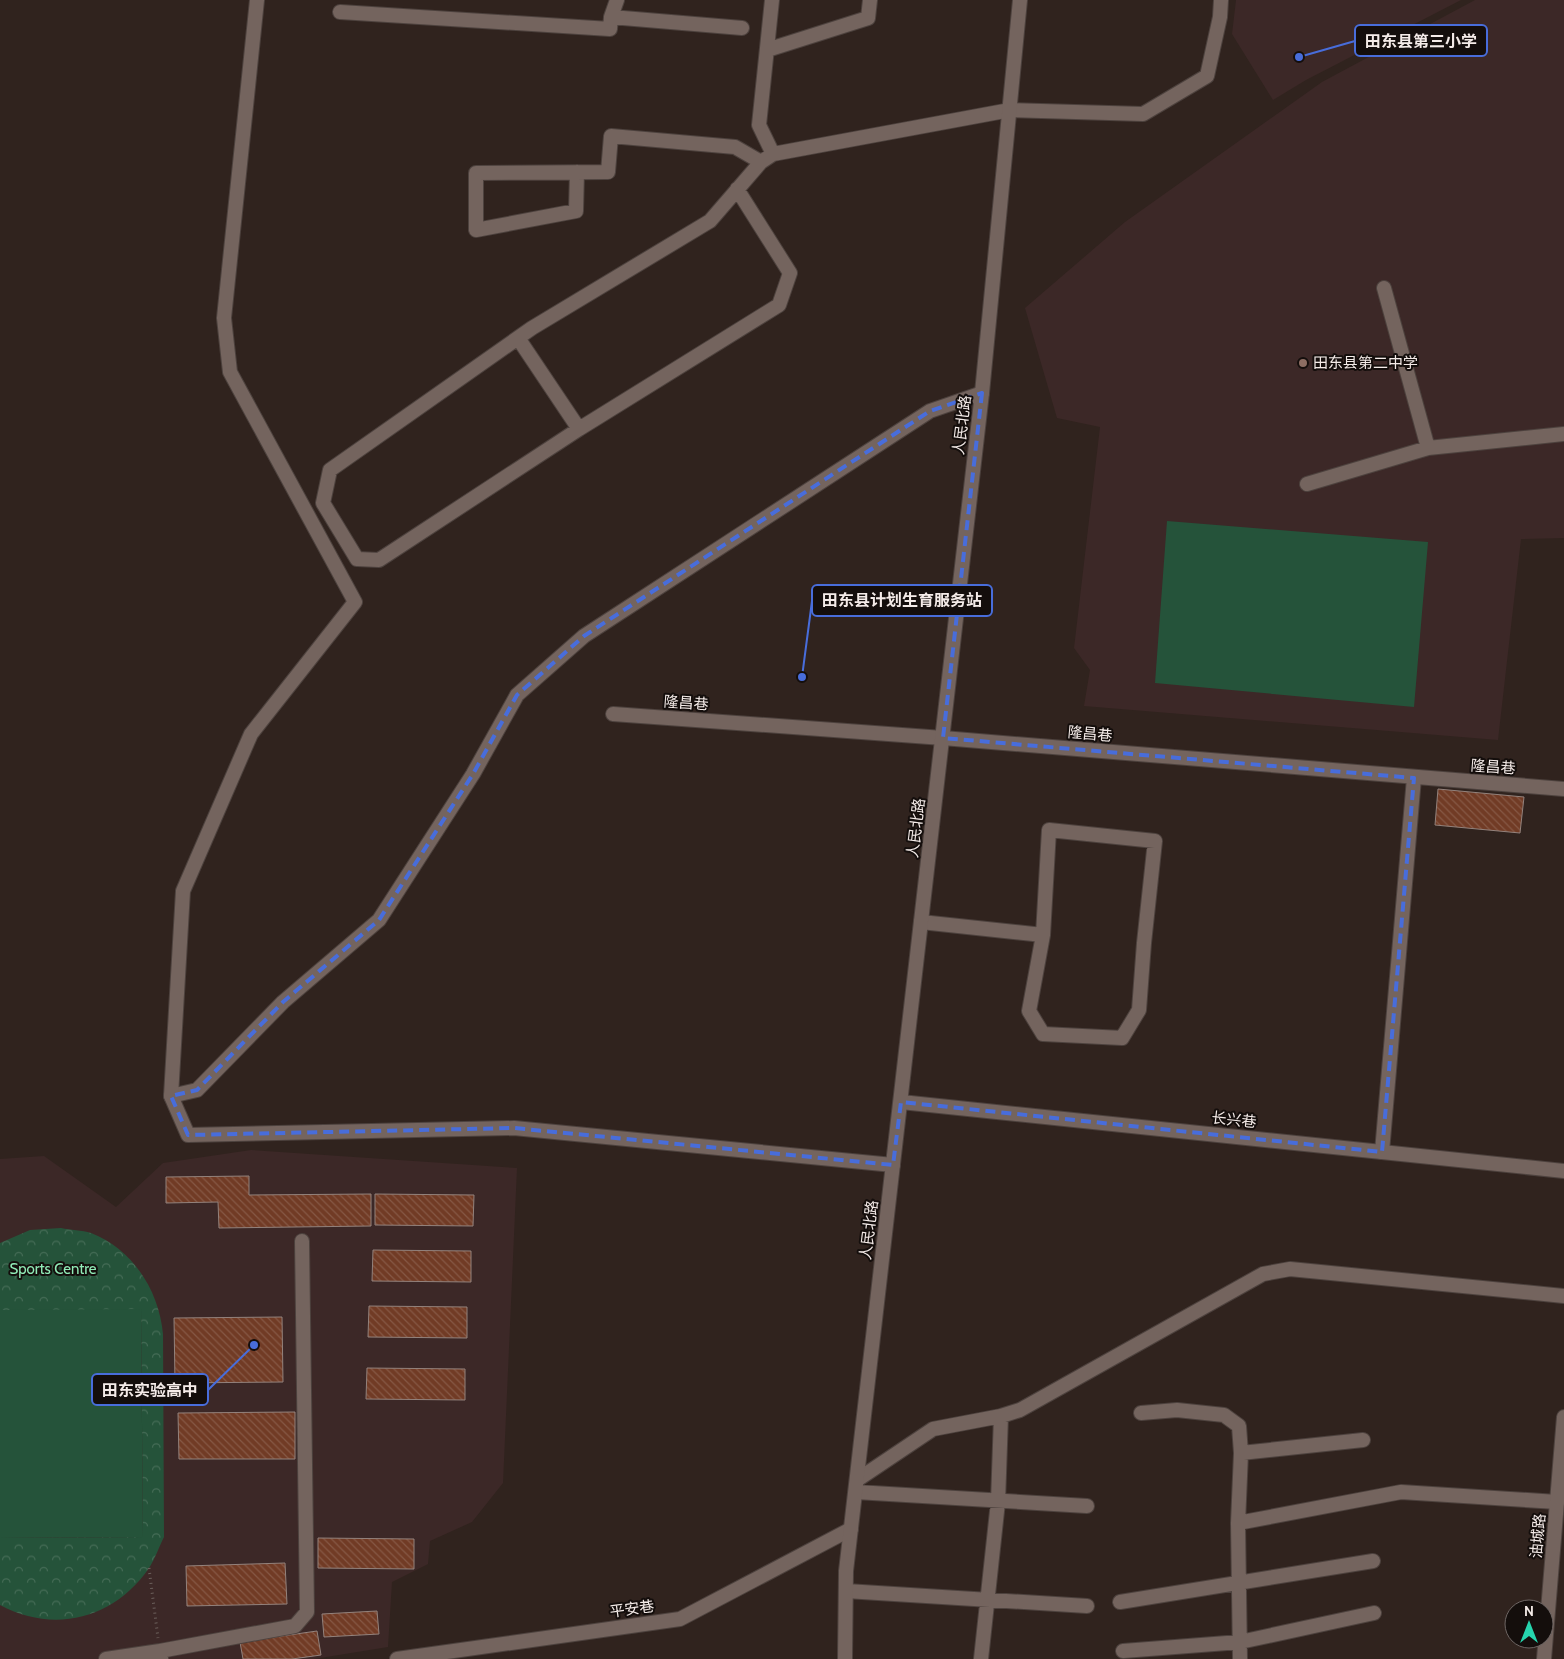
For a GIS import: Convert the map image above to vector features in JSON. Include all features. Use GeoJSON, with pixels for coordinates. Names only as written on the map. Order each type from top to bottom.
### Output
{"type":"FeatureCollection","features":[{"type":"Feature","properties":{"kind":"street"},"geometry":{"type":"LineString","coordinates":[[257,0],[224,318],[230,372],[355,602],[251,734],[183,891],[171,1096],[188,1135],[514,1128],[893,1165]]}},
{"type":"Feature","properties":{"kind":"street"},"geometry":{"type":"LineString","coordinates":[[340,12],[610,29],[611,17],[617,0]]}},
{"type":"Feature","properties":{"kind":"street"},"geometry":{"type":"LineString","coordinates":[[767,158],[759,125],[772,0]]}},
{"type":"Feature","properties":{"kind":"street"},"geometry":{"type":"LineString","coordinates":[[767,50],[868,18],[870,0]]}},
{"type":"Feature","properties":{"kind":"street","name":"人民北路"},"geometry":{"type":"LineString","coordinates":[[845,1659],[846,1571],[982,393],[1020,0]]}},
{"type":"Feature","properties":{"kind":"street"},"geometry":{"type":"LineString","coordinates":[[577,172],[576,211],[476,230],[476,173],[577,172],[608,172],[611,136],[736,147],[767,158],[1010,110],[1142,114],[1207,76],[1220,17],[1221,0]]}},
{"type":"Feature","properties":{"kind":"street"},"geometry":{"type":"LineString","coordinates":[[611,17],[742,28]]}},
{"type":"Feature","properties":{"kind":"street"},"geometry":{"type":"LineString","coordinates":[[737,189],[790,272],[779,305],[579,429],[379,560],[356,559],[323,502],[330,470],[518,338],[710,221],[737,189],[767,158]]}},
{"type":"Feature","properties":{"kind":"street"},"geometry":{"type":"LineString","coordinates":[[1384,288],[1428,448]]}},
{"type":"Feature","properties":{"kind":"street"},"geometry":{"type":"LineString","coordinates":[[518,338],[579,429]]}},
{"type":"Feature","properties":{"kind":"street"},"geometry":{"type":"LineString","coordinates":[[171,1096],[197,1090],[283,1002],[379,920],[473,774],[517,696],[584,636],[930,412],[982,393]]}},
{"type":"Feature","properties":{"kind":"street"},"geometry":{"type":"LineString","coordinates":[[1307,484],[1428,448],[1564,434]]}},
{"type":"Feature","properties":{"kind":"street","name":"隆昌巷"},"geometry":{"type":"LineString","coordinates":[[613,714],[942,738],[1564,789]]}},
{"type":"Feature","properties":{"kind":"street"},"geometry":{"type":"LineString","coordinates":[[1382,1152],[1414,778]]}},
{"type":"Feature","properties":{"kind":"street"},"geometry":{"type":"LineString","coordinates":[[1049,830],[1155,841],[1139,1010],[1122,1038],[1042,1034],[1029,1011],[1042,935],[1049,830]]}},
{"type":"Feature","properties":{"kind":"street"},"geometry":{"type":"LineString","coordinates":[[921,922],[1042,935]]}},
{"type":"Feature","properties":{"kind":"street","name":"长兴巷"},"geometry":{"type":"LineString","coordinates":[[901,1102],[1564,1171]]}},
{"type":"Feature","properties":{"kind":"street"},"geometry":{"type":"LineString","coordinates":[[106,1659],[160,1655],[295,1626],[307,1612],[302,1241]]}},
{"type":"Feature","properties":{"kind":"street"},"geometry":{"type":"LineString","coordinates":[[856,1486],[933,1429],[1001,1416],[1020,1410],[1263,1274],[1290,1269],[1564,1296]]}},
{"type":"Feature","properties":{"kind":"street"},"geometry":{"type":"LineString","coordinates":[[1141,1413],[1177,1410],[1224,1415],[1239,1426],[1241,1453],[1238,1523],[1240,1659]]}},
{"type":"Feature","properties":{"kind":"street"},"geometry":{"type":"LineString","coordinates":[[981,1659],[998,1502],[1001,1416]]}},
{"type":"Feature","properties":{"kind":"street","name":"油城路"},"geometry":{"type":"LineString","coordinates":[[1544,1659],[1564,1417]]}},
{"type":"Feature","properties":{"kind":"street"},"geometry":{"type":"LineString","coordinates":[[1241,1453],[1363,1440]]}},
{"type":"Feature","properties":{"kind":"street"},"geometry":{"type":"LineString","coordinates":[[856,1486],[998,1502],[1087,1506]]}},
{"type":"Feature","properties":{"kind":"street"},"geometry":{"type":"LineString","coordinates":[[1238,1523],[1401,1492],[1557,1502]]}},
{"type":"Feature","properties":{"kind":"street","name":"平安巷"},"geometry":{"type":"LineString","coordinates":[[397,1659],[680,1619],[851,1529]]}},
{"type":"Feature","properties":{"kind":"street"},"geometry":{"type":"LineString","coordinates":[[1120,1602],[1373,1561]]}},
{"type":"Feature","properties":{"kind":"street"},"geometry":{"type":"LineString","coordinates":[[846,1591],[1087,1606]]}},
{"type":"Feature","properties":{"kind":"street"},"geometry":{"type":"LineString","coordinates":[[1123,1651],[1240,1642],[1374,1612]]}},
{"type":"Feature","properties":{"kind":"path"},"geometry":{"type":"LineString","coordinates":[[150,1568],[160,1655]]}},
{"type":"Feature","properties":{"kind":"highlighted area"},"geometry":{"type":"Polygon","coordinates":[[[982,393],[943,738],[1414,778],[1382,1152],[901,1102],[893,1165],[514,1128],[188,1135],[171,1096],[197,1090],[283,1002],[379,920],[473,774],[517,695],[584,636],[930,411],[982,393]]]}},
{"type":"Feature","properties":{"kind":"shaded area"},"geometry":{"type":"Polygon","coordinates":[[[1236,0],[1461,0],[1306,80],[1273,100],[1232,34],[1236,0]]]}},
{"type":"Feature","properties":{"kind":"shaded area","name":"田东县第二中学"},"geometry":{"type":"Polygon","coordinates":[[[1475,0],[1564,0],[1564,538],[1521,539],[1498,740],[1084,706],[1090,670],[1074,648],[1100,427],[1057,418],[1025,308],[1125,222],[1322,82],[1475,0]]]}},
{"type":"Feature","properties":{"kind":"shaded area"},"geometry":{"type":"Polygon","coordinates":[[[251,1150],[517,1168],[503,1483],[472,1522],[430,1541],[428,1564],[392,1582],[388,1647],[314,1659],[0,1659],[0,1159],[44,1156],[116,1207],[163,1163],[251,1150]]]}},
{"type":"Feature","properties":{"kind":"green space"},"geometry":{"type":"Polygon","coordinates":[[[1167,521],[1428,542],[1414,707],[1155,683],[1167,521]]]}},
{"type":"Feature","properties":{"kind":"green space","name":"Sports Centre"},"geometry":{"type":"Polygon","coordinates":[[[61,1228],[91,1233],[119,1249],[141,1273],[150,1287],[156,1302],[163,1334],[164,1537],[149,1568],[135,1585],[119,1599],[101,1610],[82,1616],[62,1619],[41,1619],[20,1614],[0,1605],[0,1538],[143,1537],[141,1310],[0,1310],[0,1243],[30,1230],[61,1228]]]}},
{"type":"Feature","properties":{"kind":"green space"},"geometry":{"type":"Polygon","coordinates":[[[141,1309],[143,1537],[0,1538],[0,1310],[141,1309]]]}},
{"type":"Feature","properties":{"kind":"building"},"geometry":{"type":"Polygon","coordinates":[[[1438,789],[1524,797],[1520,833],[1435,825],[1438,789]]]}},
{"type":"Feature","properties":{"kind":"building"},"geometry":{"type":"Polygon","coordinates":[[[249,1176],[249,1195],[371,1194],[371,1226],[219,1228],[218,1202],[166,1203],[166,1177],[249,1176]]]}},
{"type":"Feature","properties":{"kind":"building"},"geometry":{"type":"Polygon","coordinates":[[[375,1194],[474,1195],[473,1226],[375,1225],[375,1194]]]}},
{"type":"Feature","properties":{"kind":"building"},"geometry":{"type":"Polygon","coordinates":[[[373,1250],[471,1251],[471,1282],[372,1281],[373,1250]]]}},
{"type":"Feature","properties":{"kind":"building"},"geometry":{"type":"Polygon","coordinates":[[[369,1306],[467,1307],[467,1338],[368,1337],[369,1306]]]}},
{"type":"Feature","properties":{"kind":"building"},"geometry":{"type":"Polygon","coordinates":[[[282,1317],[283,1382],[175,1383],[174,1318],[282,1317]]]}},
{"type":"Feature","properties":{"kind":"building"},"geometry":{"type":"Polygon","coordinates":[[[367,1368],[465,1369],[465,1400],[366,1399],[367,1368]]]}},
{"type":"Feature","properties":{"kind":"building"},"geometry":{"type":"Polygon","coordinates":[[[295,1412],[295,1459],[179,1459],[178,1413],[295,1412]]]}},
{"type":"Feature","properties":{"kind":"building"},"geometry":{"type":"Polygon","coordinates":[[[318,1538],[414,1539],[414,1569],[318,1568],[318,1538]]]}},
{"type":"Feature","properties":{"kind":"building"},"geometry":{"type":"Polygon","coordinates":[[[285,1563],[287,1604],[187,1606],[186,1566],[285,1563]]]}},
{"type":"Feature","properties":{"kind":"building"},"geometry":{"type":"Polygon","coordinates":[[[377,1611],[379,1634],[324,1637],[322,1614],[377,1611]]]}},
{"type":"Feature","properties":{"kind":"building"},"geometry":{"type":"Polygon","coordinates":[[[317,1631],[321,1655],[292,1659],[243,1659],[240,1642],[317,1631]]]}},
{"type":"Feature","properties":{"kind":"place","name":"田东县第三小学"},"geometry":{"type":"Point","coordinates":[1299,57]}},
{"type":"Feature","properties":{"kind":"place","name":"田东县第二中学"},"geometry":{"type":"Point","coordinates":[1303,363]}},
{"type":"Feature","properties":{"kind":"place","name":"田东县计划生育服务站"},"geometry":{"type":"Point","coordinates":[802,677]}},
{"type":"Feature","properties":{"kind":"place","name":"田东实验高中"},"geometry":{"type":"Point","coordinates":[254,1345]}}]}
